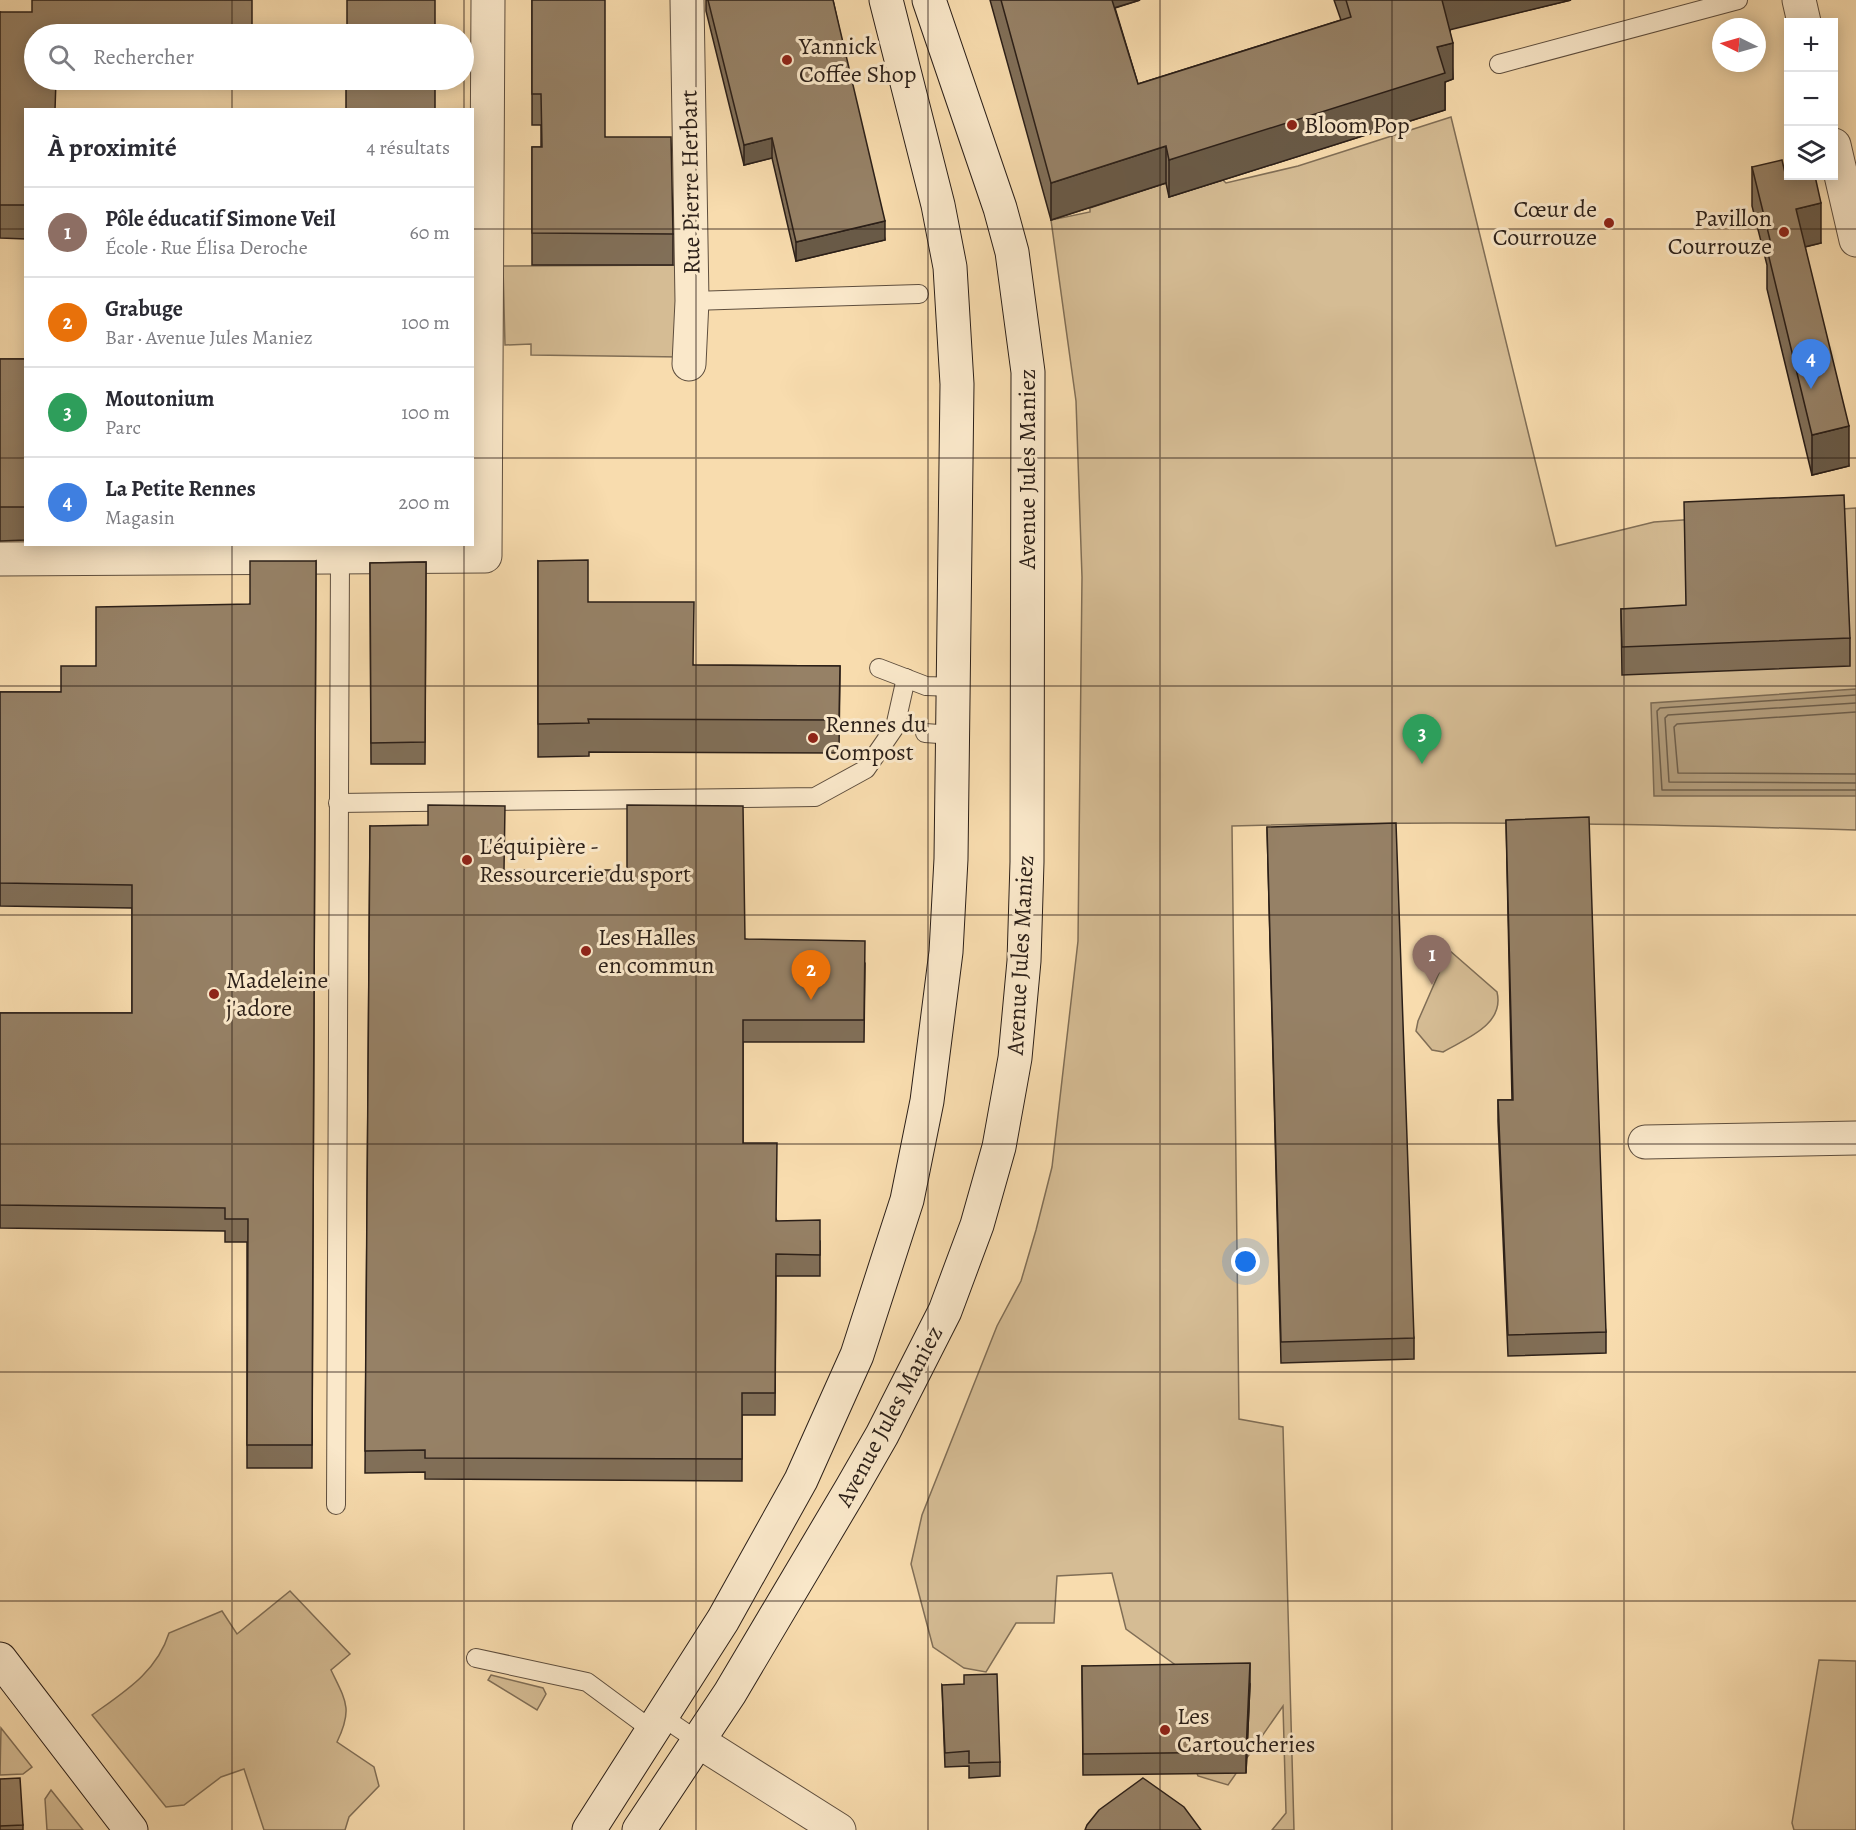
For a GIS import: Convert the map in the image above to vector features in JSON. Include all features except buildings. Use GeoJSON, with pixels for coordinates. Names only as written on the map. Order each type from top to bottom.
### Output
{"type":"FeatureCollection","features":[{"type":"Feature","properties":{"kind":"main road"},"geometry":{"type":"LineString","coordinates":[[0,559],[485,556],[488,0]]}},
{"type":"Feature","properties":{"kind":"main road","name":"Rue Pierre Herbart"},"geometry":{"type":"LineString","coordinates":[[687,0],[692,302],[688,364]]}},
{"type":"Feature","properties":{"kind":"main road","name":"Avenue Jules Maniez"},"geometry":{"type":"LineString","coordinates":[[589,1830],[723,1620],[801,1480],[857,1355],[907,1200],[927,1101],[946,951],[939,734],[953,687],[957,384],[950,267],[930,167],[886,0]]}},
{"type":"Feature","properties":{"kind":"main road","name":"Avenue Jules Maniez"},"geometry":{"type":"LineString","coordinates":[[639,1830],[730,1693],[882,1435],[945,1311],[980,1214],[999,1147],[1015,1058],[1024,962],[1027,862],[1028,372],[1012,252],[1000,208],[929,0]]}},
{"type":"Feature","properties":{"kind":"main road"},"geometry":{"type":"LineString","coordinates":[[1799,0],[1803,18]]}},
{"type":"Feature","properties":{"kind":"main road"},"geometry":{"type":"LineString","coordinates":[[1838,166],[1856,240]]}},
{"type":"Feature","properties":{"kind":"main road"},"geometry":{"type":"LineString","coordinates":[[1645,1142],[1856,1138]]}},
{"type":"Feature","properties":{"kind":"main road"},"geometry":{"type":"LineString","coordinates":[[0,1659],[130,1830]]}},
{"type":"Feature","properties":{"kind":"main road"},"geometry":{"type":"LineString","coordinates":[[698,1741],[839,1830]]}},
{"type":"Feature","properties":{"kind":"lane"},"geometry":{"type":"LineString","coordinates":[[1499,64],[1738,0]]}},
{"type":"Feature","properties":{"kind":"lane"},"geometry":{"type":"LineString","coordinates":[[692,302],[919,294]]}},
{"type":"Feature","properties":{"kind":"lane"},"geometry":{"type":"LineString","coordinates":[[336,1505],[340,557]]}},
{"type":"Feature","properties":{"kind":"lane"},"geometry":{"type":"LineString","coordinates":[[879,668],[926,686],[953,687]]}},
{"type":"Feature","properties":{"kind":"lane"},"geometry":{"type":"LineString","coordinates":[[338,803],[815,797],[866,770],[895,727],[906,678]]}},
{"type":"Feature","properties":{"kind":"lane"},"geometry":{"type":"LineString","coordinates":[[476,1658],[587,1682],[656,1723],[698,1741]]}},
{"type":"Feature","properties":{"kind":"shaded area"},"geometry":{"type":"Polygon","coordinates":[[[1451,117],[1556,546],[1654,522],[1856,508],[1856,830],[1388,823],[1232,826],[1239,1419],[1283,1427],[1294,1830],[1272,1830],[1286,1813],[1283,1706],[1228,1785],[1198,1776],[1191,1758],[1199,1682],[1126,1629],[1112,1573],[1057,1576],[1054,1623],[1016,1623],[986,1672],[964,1668],[933,1647],[911,1564],[922,1515],[997,1326],[1021,1281],[1036,1230],[1052,1167],[1078,941],[1082,577],[1076,401],[1051,220],[1090,212],[1090,208],[1166,183],[1170,196],[1223,180],[1226,183],[1298,166],[1451,117]]]}},
{"type":"Feature","properties":{"kind":"shaded area"},"geometry":{"type":"Polygon","coordinates":[[[687,265],[682,357],[531,355],[531,344],[505,345],[503,266],[687,265]]]}},
{"type":"Feature","properties":{"kind":"shaded area"},"geometry":{"type":"Polygon","coordinates":[[[1449,950],[1497,992],[1498,1004],[1495,1013],[1481,1030],[1443,1052],[1432,1050],[1416,1031],[1418,1021],[1449,950]]]}},
{"type":"Feature","properties":{"kind":"shaded area"},"geometry":{"type":"Polygon","coordinates":[[[290,1591],[350,1654],[331,1670],[346,1705],[345,1721],[337,1742],[374,1767],[379,1786],[349,1817],[345,1830],[264,1830],[244,1769],[221,1777],[184,1805],[166,1807],[92,1715],[148,1670],[164,1647],[169,1633],[222,1611],[237,1634],[290,1591]]]}},
{"type":"Feature","properties":{"kind":"shaded area"},"geometry":{"type":"Polygon","coordinates":[[[1819,1660],[1856,1661],[1856,1830],[1794,1830],[1792,1823],[1819,1660]]]}},
{"type":"Feature","properties":{"kind":"shaded area"},"geometry":{"type":"Polygon","coordinates":[[[491,1675],[543,1688],[546,1694],[537,1710],[488,1680],[491,1675]]]}},
{"type":"Feature","properties":{"kind":"shaded area"},"geometry":{"type":"Polygon","coordinates":[[[1,1728],[32,1767],[23,1774],[0,1775],[1,1728]]]}},
{"type":"Feature","properties":{"kind":"shaded area"},"geometry":{"type":"Polygon","coordinates":[[[51,1790],[83,1830],[47,1830],[45,1799],[51,1790]]]}},
{"type":"Feature","properties":{"kind":"water"},"geometry":{"type":"Polygon","coordinates":[[[1856,689],[1856,796],[1654,796],[1651,703],[1856,689]]]}},
{"type":"Feature","properties":{"kind":"place","name":"Yannick Coffee Shop"},"geometry":{"type":"Point","coordinates":[787,60]}},
{"type":"Feature","properties":{"kind":"place","name":"Bloom Pop"},"geometry":{"type":"Point","coordinates":[1292,125]}},
{"type":"Feature","properties":{"kind":"place","name":"Cœur de Courrouze"},"geometry":{"type":"Point","coordinates":[1609,223]}},
{"type":"Feature","properties":{"kind":"place","name":"Pavillon Courrouze"},"geometry":{"type":"Point","coordinates":[1784,232]}},
{"type":"Feature","properties":{"kind":"place","name":"La Petite Rennes"},"geometry":{"type":"Point","coordinates":[1811,389]}},
{"type":"Feature","properties":{"kind":"place","name":"Rennes du Compost"},"geometry":{"type":"Point","coordinates":[813,738]}},
{"type":"Feature","properties":{"kind":"place","name":"Moutonium"},"geometry":{"type":"Point","coordinates":[1422,764]}},
{"type":"Feature","properties":{"kind":"place","name":"L'équipière - Ressourcerie du sport"},"geometry":{"type":"Point","coordinates":[467,860]}},
{"type":"Feature","properties":{"kind":"place","name":"Les Halles en commun"},"geometry":{"type":"Point","coordinates":[586,951]}},
{"type":"Feature","properties":{"kind":"place","name":"Pôle éducatif Simone Veil"},"geometry":{"type":"Point","coordinates":[1432,985]}},
{"type":"Feature","properties":{"kind":"place","name":"Madeleine j'adore"},"geometry":{"type":"Point","coordinates":[214,994]}},
{"type":"Feature","properties":{"kind":"place","name":"Grabuge"},"geometry":{"type":"Point","coordinates":[811,1000]}},
{"type":"Feature","properties":{"kind":"place","name":"Les Cartoucheries"},"geometry":{"type":"Point","coordinates":[1165,1730]}}]}
